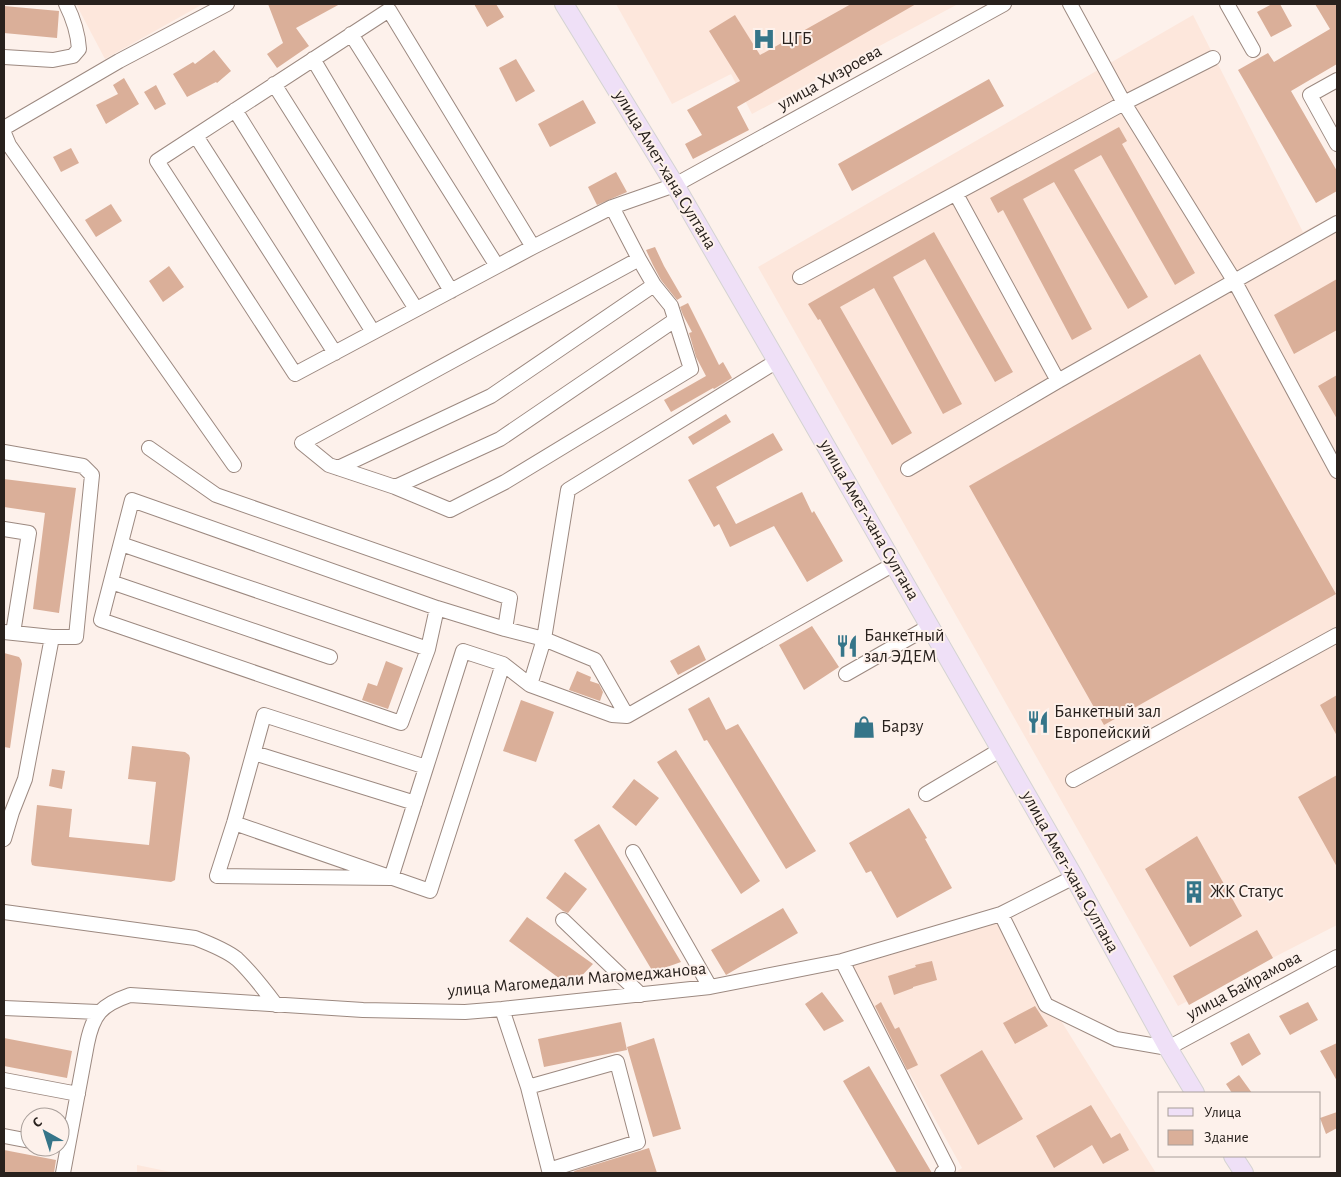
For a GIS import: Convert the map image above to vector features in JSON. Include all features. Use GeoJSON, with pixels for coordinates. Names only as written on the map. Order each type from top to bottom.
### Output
{"type":"FeatureCollection","features":[{"type":"Feature","properties":{"kind":"main road","name":"улица Амет-хана Султана"},"geometry":{"type":"LineString","coordinates":[[564,4],[675,185],[777,361],[1074,876],[1168,1048],[1194,1092]]}},
{"type":"Feature","properties":{"kind":"main road"},"geometry":{"type":"LineString","coordinates":[[1234,1157],[1244,1173]]}},
{"type":"Feature","properties":{"kind":"street"},"geometry":{"type":"LineString","coordinates":[[4,57],[53,60],[73,56],[80,48],[79,39],[66,4]]}},
{"type":"Feature","properties":{"kind":"street"},"geometry":{"type":"LineString","coordinates":[[4,128],[119,61],[227,4]]}},
{"type":"Feature","properties":{"kind":"street","name":"улица Хизроева"},"geometry":{"type":"LineString","coordinates":[[196,136],[157,161],[296,374],[497,266],[612,207],[675,185],[1004,4]]}},
{"type":"Feature","properties":{"kind":"street"},"geometry":{"type":"LineString","coordinates":[[1070,4],[1124,103],[1235,282],[1337,471]]}},
{"type":"Feature","properties":{"kind":"street"},"geometry":{"type":"LineString","coordinates":[[1227,4],[1253,50]]}},
{"type":"Feature","properties":{"kind":"street"},"geometry":{"type":"LineString","coordinates":[[335,353],[196,136],[389,10],[533,247]]}},
{"type":"Feature","properties":{"kind":"street"},"geometry":{"type":"LineString","coordinates":[[351,34],[497,266]]}},
{"type":"Feature","properties":{"kind":"street"},"geometry":{"type":"LineString","coordinates":[[800,276],[1124,103],[1213,58]]}},
{"type":"Feature","properties":{"kind":"street"},"geometry":{"type":"LineString","coordinates":[[313,59],[450,291]]}},
{"type":"Feature","properties":{"kind":"street"},"geometry":{"type":"LineString","coordinates":[[1337,80],[1310,95],[1337,144]]}},
{"type":"Feature","properties":{"kind":"street"},"geometry":{"type":"LineString","coordinates":[[274,84],[416,309]]}},
{"type":"Feature","properties":{"kind":"street"},"geometry":{"type":"LineString","coordinates":[[235,110],[373,332]]}},
{"type":"Feature","properties":{"kind":"street"},"geometry":{"type":"LineString","coordinates":[[4,133],[9,145],[234,466]]}},
{"type":"Feature","properties":{"kind":"street"},"geometry":{"type":"LineString","coordinates":[[956,194],[1058,381]]}},
{"type":"Feature","properties":{"kind":"street"},"geometry":{"type":"LineString","coordinates":[[612,207],[654,286],[671,306],[691,369],[547,458],[450,510],[395,487],[329,464],[302,443],[639,259]]}},
{"type":"Feature","properties":{"kind":"street"},"geometry":{"type":"LineString","coordinates":[[908,469],[1058,381],[1337,223]]}},
{"type":"Feature","properties":{"kind":"street"},"geometry":{"type":"LineString","coordinates":[[338,468],[490,396],[654,286]]}},
{"type":"Feature","properties":{"kind":"street"},"geometry":{"type":"LineString","coordinates":[[395,487],[500,439],[675,320]]}},
{"type":"Feature","properties":{"kind":"street"},"geometry":{"type":"LineString","coordinates":[[530,685],[544,639],[568,490],[777,361]]}},
{"type":"Feature","properties":{"kind":"street"},"geometry":{"type":"LineString","coordinates":[[149,448],[216,495],[510,598],[505,629]]}},
{"type":"Feature","properties":{"kind":"street"},"geometry":{"type":"LineString","coordinates":[[4,452],[83,466],[92,475],[76,637],[9,633],[29,533],[4,529]]}},
{"type":"Feature","properties":{"kind":"street"},"geometry":{"type":"LineString","coordinates":[[437,608],[428,649],[401,723],[101,620],[132,500],[437,608],[544,639],[595,660],[626,716]]}},
{"type":"Feature","properties":{"kind":"street"},"geometry":{"type":"LineString","coordinates":[[121,544],[428,649]]}},
{"type":"Feature","properties":{"kind":"street"},"geometry":{"type":"LineString","coordinates":[[391,878],[463,651],[503,664],[530,685],[612,715],[626,716],[894,564]]}},
{"type":"Feature","properties":{"kind":"street"},"geometry":{"type":"LineString","coordinates":[[111,582],[330,658]]}},
{"type":"Feature","properties":{"kind":"street"},"geometry":{"type":"LineString","coordinates":[[846,674],[930,626]]}},
{"type":"Feature","properties":{"kind":"street"},"geometry":{"type":"LineString","coordinates":[[1073,780],[1337,635]]}},
{"type":"Feature","properties":{"kind":"street"},"geometry":{"type":"LineString","coordinates":[[4,839],[8,811],[25,779],[52,637]]}},
{"type":"Feature","properties":{"kind":"street"},"geometry":{"type":"LineString","coordinates":[[234,823],[430,891],[503,664]]}},
{"type":"Feature","properties":{"kind":"street"},"geometry":{"type":"LineString","coordinates":[[391,878],[217,876],[264,715],[426,767]]}},
{"type":"Feature","properties":{"kind":"street"},"geometry":{"type":"LineString","coordinates":[[926,794],[1000,750]]}},
{"type":"Feature","properties":{"kind":"street"},"geometry":{"type":"LineString","coordinates":[[254,753],[415,803]]}},
{"type":"Feature","properties":{"kind":"street"},"geometry":{"type":"LineString","coordinates":[[633,852],[710,988]]}},
{"type":"Feature","properties":{"kind":"street","name":"улица Магомедали Магомеджановa"},"geometry":{"type":"LineString","coordinates":[[98,1012],[116,999],[130,994],[363,1010],[465,1012],[502,1010],[710,988],[842,961],[1001,914],[1074,876]]}},
{"type":"Feature","properties":{"kind":"street"},"geometry":{"type":"LineString","coordinates":[[4,912],[195,938],[236,958],[276,1005]]}},
{"type":"Feature","properties":{"kind":"street"},"geometry":{"type":"LineString","coordinates":[[1001,914],[1046,1005],[1116,1040],[1168,1048]]}},
{"type":"Feature","properties":{"kind":"street"},"geometry":{"type":"LineString","coordinates":[[564,920],[640,995]]}},
{"type":"Feature","properties":{"kind":"street","name":"улица Байрамова"},"geometry":{"type":"LineString","coordinates":[[1168,1048],[1337,957]]}},
{"type":"Feature","properties":{"kind":"street"},"geometry":{"type":"LineString","coordinates":[[842,961],[948,1169],[942,1173]]}},
{"type":"Feature","properties":{"kind":"street"},"geometry":{"type":"LineString","coordinates":[[4,1008],[98,1012],[89,1034],[78,1094],[70,1123]]}},
{"type":"Feature","properties":{"kind":"street"},"geometry":{"type":"LineString","coordinates":[[502,1010],[528,1087],[549,1170],[638,1142],[617,1062],[528,1087]]}},
{"type":"Feature","properties":{"kind":"street"},"geometry":{"type":"LineString","coordinates":[[4,1080],[78,1094]]}},
{"type":"Feature","properties":{"kind":"street"},"geometry":{"type":"LineString","coordinates":[[4,1136],[20,1140]]}},
{"type":"Feature","properties":{"kind":"street"},"geometry":{"type":"LineString","coordinates":[[63,1157],[63,1173]]}},
{"type":"Feature","properties":{"kind":"shaded area"},"geometry":{"type":"Polygon","coordinates":[[[76,4],[203,4],[105,59],[76,4]]]}},
{"type":"Feature","properties":{"kind":"shaded area","name":"ЦГБ"},"geometry":{"type":"Polygon","coordinates":[[[616,4],[958,4],[752,114],[731,74],[672,104],[616,4]]]}},
{"type":"Feature","properties":{"kind":"shaded area"},"geometry":{"type":"Polygon","coordinates":[[[1193,15],[1303,232],[1337,214],[1337,925],[1178,1006],[758,267],[1193,15]]]}},
{"type":"Feature","properties":{"kind":"shaded area"},"geometry":{"type":"Polygon","coordinates":[[[995,915],[1156,1173],[954,1173],[962,1168],[845,956],[995,915]]]}},
{"type":"Feature","properties":{"kind":"shaded area"},"geometry":{"type":"Polygon","coordinates":[[[137,1165],[176,1173],[137,1173],[137,1165]]]}},
{"type":"Feature","properties":{"kind":"building"},"geometry":{"type":"Polygon","coordinates":[[[268,4],[340,4],[296,28],[309,46],[277,68],[267,54],[283,43],[268,4]]]}},
{"type":"Feature","properties":{"kind":"building"},"geometry":{"type":"Polygon","coordinates":[[[474,4],[496,4],[504,17],[487,27],[474,4]]]}},
{"type":"Feature","properties":{"kind":"building"},"geometry":{"type":"Polygon","coordinates":[[[851,4],[916,4],[737,107],[749,130],[693,159],[685,144],[702,135],[687,110],[740,81],[709,31],[735,15],[760,55],[851,4]]]}},
{"type":"Feature","properties":{"kind":"building"},"geometry":{"type":"Polygon","coordinates":[[[1272,4],[1280,4],[1292,26],[1271,37],[1257,12],[1272,4]]]}},
{"type":"Feature","properties":{"kind":"building"},"geometry":{"type":"Polygon","coordinates":[[[1315,4],[1335,4],[1337,7],[1337,64],[1291,91],[1337,171],[1337,191],[1316,203],[1238,70],[1268,53],[1274,62],[1330,29],[1315,4]]]}},
{"type":"Feature","properties":{"kind":"building"},"geometry":{"type":"Polygon","coordinates":[[[4,6],[59,11],[57,38],[4,33],[4,6]]]}},
{"type":"Feature","properties":{"kind":"building"},"geometry":{"type":"Polygon","coordinates":[[[214,50],[231,71],[217,83],[187,97],[173,74],[193,62],[195,64],[214,50]]]}},
{"type":"Feature","properties":{"kind":"building"},"geometry":{"type":"Polygon","coordinates":[[[516,59],[535,91],[516,102],[499,68],[516,59]]]}},
{"type":"Feature","properties":{"kind":"building"},"geometry":{"type":"Polygon","coordinates":[[[124,78],[139,104],[106,124],[96,105],[118,94],[113,85],[124,78]]]}},
{"type":"Feature","properties":{"kind":"building"},"geometry":{"type":"Polygon","coordinates":[[[989,79],[1004,106],[852,191],[838,164],[989,79]]]}},
{"type":"Feature","properties":{"kind":"building"},"geometry":{"type":"Polygon","coordinates":[[[156,85],[166,104],[155,110],[144,92],[156,85]]]}},
{"type":"Feature","properties":{"kind":"building"},"geometry":{"type":"Polygon","coordinates":[[[583,100],[596,123],[550,147],[538,124],[583,100]]]}},
{"type":"Feature","properties":{"kind":"building"},"geometry":{"type":"Polygon","coordinates":[[[1119,127],[1127,141],[1122,144],[1195,273],[1175,285],[1101,155],[1074,170],[1148,297],[1128,309],[1054,182],[1023,199],[1092,329],[1072,340],[1003,210],[998,213],[990,198],[1119,127]]]}},
{"type":"Feature","properties":{"kind":"building"},"geometry":{"type":"Polygon","coordinates":[[[71,148],[79,163],[61,172],[53,157],[71,148]]]}},
{"type":"Feature","properties":{"kind":"building"},"geometry":{"type":"Polygon","coordinates":[[[616,172],[627,192],[597,205],[588,187],[616,172]]]}},
{"type":"Feature","properties":{"kind":"building"},"geometry":{"type":"Polygon","coordinates":[[[111,204],[122,221],[96,237],[85,220],[111,204]]]}},
{"type":"Feature","properties":{"kind":"building"},"geometry":{"type":"Polygon","coordinates":[[[934,232],[1013,372],[995,382],[925,259],[893,277],[962,404],[943,414],[874,288],[840,307],[912,433],[892,445],[820,319],[818,320],[808,304],[934,232]]]}},
{"type":"Feature","properties":{"kind":"building"},"geometry":{"type":"Polygon","coordinates":[[[655,247],[682,297],[677,300],[661,280],[646,250],[655,247]]]}},
{"type":"Feature","properties":{"kind":"building"},"geometry":{"type":"Polygon","coordinates":[[[169,266],[184,287],[163,302],[149,281],[169,266]]]}},
{"type":"Feature","properties":{"kind":"building"},"geometry":{"type":"Polygon","coordinates":[[[1337,279],[1337,330],[1294,354],[1274,315],[1337,279]]]}},
{"type":"Feature","properties":{"kind":"building"},"geometry":{"type":"Polygon","coordinates":[[[688,303],[719,365],[723,362],[732,378],[671,412],[664,400],[706,376],[696,357],[689,333],[692,332],[680,307],[688,303]]]}},
{"type":"Feature","properties":{"kind":"building"},"geometry":{"type":"Polygon","coordinates":[[[1200,354],[1336,594],[1104,725],[969,486],[1200,354]]]}},
{"type":"Feature","properties":{"kind":"building"},"geometry":{"type":"Polygon","coordinates":[[[1337,375],[1337,419],[1318,386],[1337,375]]]}},
{"type":"Feature","properties":{"kind":"building"},"geometry":{"type":"Polygon","coordinates":[[[726,414],[731,422],[693,445],[688,437],[726,414]]]}},
{"type":"Feature","properties":{"kind":"building"},"geometry":{"type":"Polygon","coordinates":[[[773,433],[783,450],[716,487],[736,524],[802,492],[812,513],[814,511],[843,561],[807,582],[774,526],[730,547],[719,524],[714,527],[688,480],[773,433]]]}},
{"type":"Feature","properties":{"kind":"building"},"geometry":{"type":"Polygon","coordinates":[[[4,479],[76,488],[59,613],[33,609],[45,513],[4,507],[4,479]]]}},
{"type":"Feature","properties":{"kind":"building"},"geometry":{"type":"Polygon","coordinates":[[[812,626],[839,667],[804,690],[779,645],[812,626]]]}},
{"type":"Feature","properties":{"kind":"building"},"geometry":{"type":"Polygon","coordinates":[[[699,645],[706,660],[678,675],[670,661],[699,645]]]}},
{"type":"Feature","properties":{"kind":"building"},"geometry":{"type":"Polygon","coordinates":[[[4,653],[19,657],[22,664],[10,748],[4,747],[4,653]]]}},
{"type":"Feature","properties":{"kind":"building"},"geometry":{"type":"Polygon","coordinates":[[[386,661],[403,668],[388,709],[362,700],[368,683],[377,686],[386,661]]]}},
{"type":"Feature","properties":{"kind":"building"},"geometry":{"type":"Polygon","coordinates":[[[577,671],[591,677],[590,681],[599,684],[603,692],[600,701],[569,690],[577,671]]]}},
{"type":"Feature","properties":{"kind":"building"},"geometry":{"type":"Polygon","coordinates":[[[1337,695],[1337,736],[1320,705],[1337,695]]]}},
{"type":"Feature","properties":{"kind":"building"},"geometry":{"type":"Polygon","coordinates":[[[709,697],[726,730],[738,724],[816,851],[786,869],[707,740],[704,741],[688,709],[709,697]]]}},
{"type":"Feature","properties":{"kind":"building"},"geometry":{"type":"Polygon","coordinates":[[[521,700],[554,712],[536,762],[503,751],[521,700]]]}},
{"type":"Feature","properties":{"kind":"building"},"geometry":{"type":"Polygon","coordinates":[[[132,746],[185,752],[190,758],[175,880],[171,882],[32,865],[37,805],[72,809],[69,837],[149,845],[156,782],[128,779],[132,746]]]}},
{"type":"Feature","properties":{"kind":"building"},"geometry":{"type":"Polygon","coordinates":[[[676,750],[760,881],[741,894],[657,762],[676,750]]]}},
{"type":"Feature","properties":{"kind":"building"},"geometry":{"type":"Polygon","coordinates":[[[52,769],[65,771],[62,789],[49,786],[52,769]]]}},
{"type":"Feature","properties":{"kind":"building"},"geometry":{"type":"Polygon","coordinates":[[[1337,775],[1337,867],[1298,797],[1337,775]]]}},
{"type":"Feature","properties":{"kind":"building"},"geometry":{"type":"Polygon","coordinates":[[[634,779],[659,798],[636,826],[612,807],[634,779]]]}},
{"type":"Feature","properties":{"kind":"building"},"geometry":{"type":"Polygon","coordinates":[[[909,808],[927,838],[925,839],[952,888],[897,918],[871,871],[866,873],[849,843],[909,808]]]}},
{"type":"Feature","properties":{"kind":"building"},"geometry":{"type":"Polygon","coordinates":[[[599,824],[681,962],[653,972],[574,840],[599,824]]]}},
{"type":"Feature","properties":{"kind":"building","name":"ЖК Статус"},"geometry":{"type":"Polygon","coordinates":[[[1197,836],[1242,916],[1190,947],[1145,869],[1197,836]]]}},
{"type":"Feature","properties":{"kind":"building"},"geometry":{"type":"Polygon","coordinates":[[[565,872],[587,889],[568,913],[546,898],[565,872]]]}},
{"type":"Feature","properties":{"kind":"building"},"geometry":{"type":"Polygon","coordinates":[[[783,908],[798,933],[726,975],[711,950],[783,908]]]}},
{"type":"Feature","properties":{"kind":"building"},"geometry":{"type":"Polygon","coordinates":[[[527,917],[593,964],[571,987],[509,941],[527,917]]]}},
{"type":"Feature","properties":{"kind":"building"},"geometry":{"type":"Polygon","coordinates":[[[1257,930],[1273,958],[1189,1005],[1173,976],[1257,930]]]}},
{"type":"Feature","properties":{"kind":"building"},"geometry":{"type":"Polygon","coordinates":[[[932,961],[937,980],[894,995],[888,976],[916,967],[915,965],[932,961]]]}},
{"type":"Feature","properties":{"kind":"building"},"geometry":{"type":"Polygon","coordinates":[[[822,992],[844,1021],[824,1031],[805,1004],[822,992]]]}},
{"type":"Feature","properties":{"kind":"building"},"geometry":{"type":"Polygon","coordinates":[[[881,1002],[895,1029],[899,1027],[918,1065],[907,1070],[875,1006],[881,1002]]]}},
{"type":"Feature","properties":{"kind":"building"},"geometry":{"type":"Polygon","coordinates":[[[1308,1002],[1318,1020],[1290,1035],[1279,1016],[1308,1002]]]}},
{"type":"Feature","properties":{"kind":"building"},"geometry":{"type":"Polygon","coordinates":[[[1035,1006],[1048,1026],[1015,1044],[1003,1023],[1035,1006]]]}},
{"type":"Feature","properties":{"kind":"building"},"geometry":{"type":"Polygon","coordinates":[[[621,1022],[627,1050],[544,1067],[538,1039],[621,1022]]]}},
{"type":"Feature","properties":{"kind":"building"},"geometry":{"type":"Polygon","coordinates":[[[1249,1033],[1261,1054],[1242,1066],[1230,1043],[1249,1033]]]}},
{"type":"Feature","properties":{"kind":"building"},"geometry":{"type":"Polygon","coordinates":[[[4,1038],[72,1051],[67,1078],[4,1066],[4,1038]]]}},
{"type":"Feature","properties":{"kind":"building"},"geometry":{"type":"Polygon","coordinates":[[[654,1038],[681,1129],[653,1137],[627,1047],[654,1038]]]}},
{"type":"Feature","properties":{"kind":"building"},"geometry":{"type":"Polygon","coordinates":[[[1337,1043],[1337,1081],[1320,1051],[1337,1043]]]}},
{"type":"Feature","properties":{"kind":"building"},"geometry":{"type":"Polygon","coordinates":[[[982,1050],[1023,1119],[978,1145],[940,1075],[982,1050]]]}},
{"type":"Feature","properties":{"kind":"building"},"geometry":{"type":"Polygon","coordinates":[[[869,1066],[932,1173],[897,1173],[843,1081],[869,1066]]]}},
{"type":"Feature","properties":{"kind":"building"},"geometry":{"type":"Polygon","coordinates":[[[1239,1075],[1251,1092],[1231,1092],[1226,1084],[1239,1075]]]}},
{"type":"Feature","properties":{"kind":"building"},"geometry":{"type":"Polygon","coordinates":[[[1091,1105],[1111,1138],[1120,1133],[1129,1150],[1103,1164],[1092,1145],[1054,1168],[1036,1136],[1091,1105]]]}},
{"type":"Feature","properties":{"kind":"building"},"geometry":{"type":"Polygon","coordinates":[[[1337,1112],[1337,1128],[1326,1134],[1321,1118],[1337,1112]]]}},
{"type":"Feature","properties":{"kind":"building"},"geometry":{"type":"Polygon","coordinates":[[[649,1148],[657,1173],[575,1173],[574,1171],[649,1148]]]}},
{"type":"Feature","properties":{"kind":"building"},"geometry":{"type":"Polygon","coordinates":[[[4,1150],[20,1153],[20,1157],[40,1157],[56,1160],[54,1173],[4,1173],[4,1150]]]}},
{"type":"Feature","properties":{"kind":"place","name":"ЦГБ"},"geometry":{"type":"Point","coordinates":[764,39]}},
{"type":"Feature","properties":{"kind":"place","name":"Банкетный зал ЭДЕМ"},"geometry":{"type":"Point","coordinates":[847,646]}},
{"type":"Feature","properties":{"kind":"place","name":"Банкетный зал Европейский"},"geometry":{"type":"Point","coordinates":[1038,722]}},
{"type":"Feature","properties":{"kind":"place","name":"Барзу"},"geometry":{"type":"Point","coordinates":[864,727]}},
{"type":"Feature","properties":{"kind":"place","name":"ЖК Статус"},"geometry":{"type":"Point","coordinates":[1194,892]}}]}
